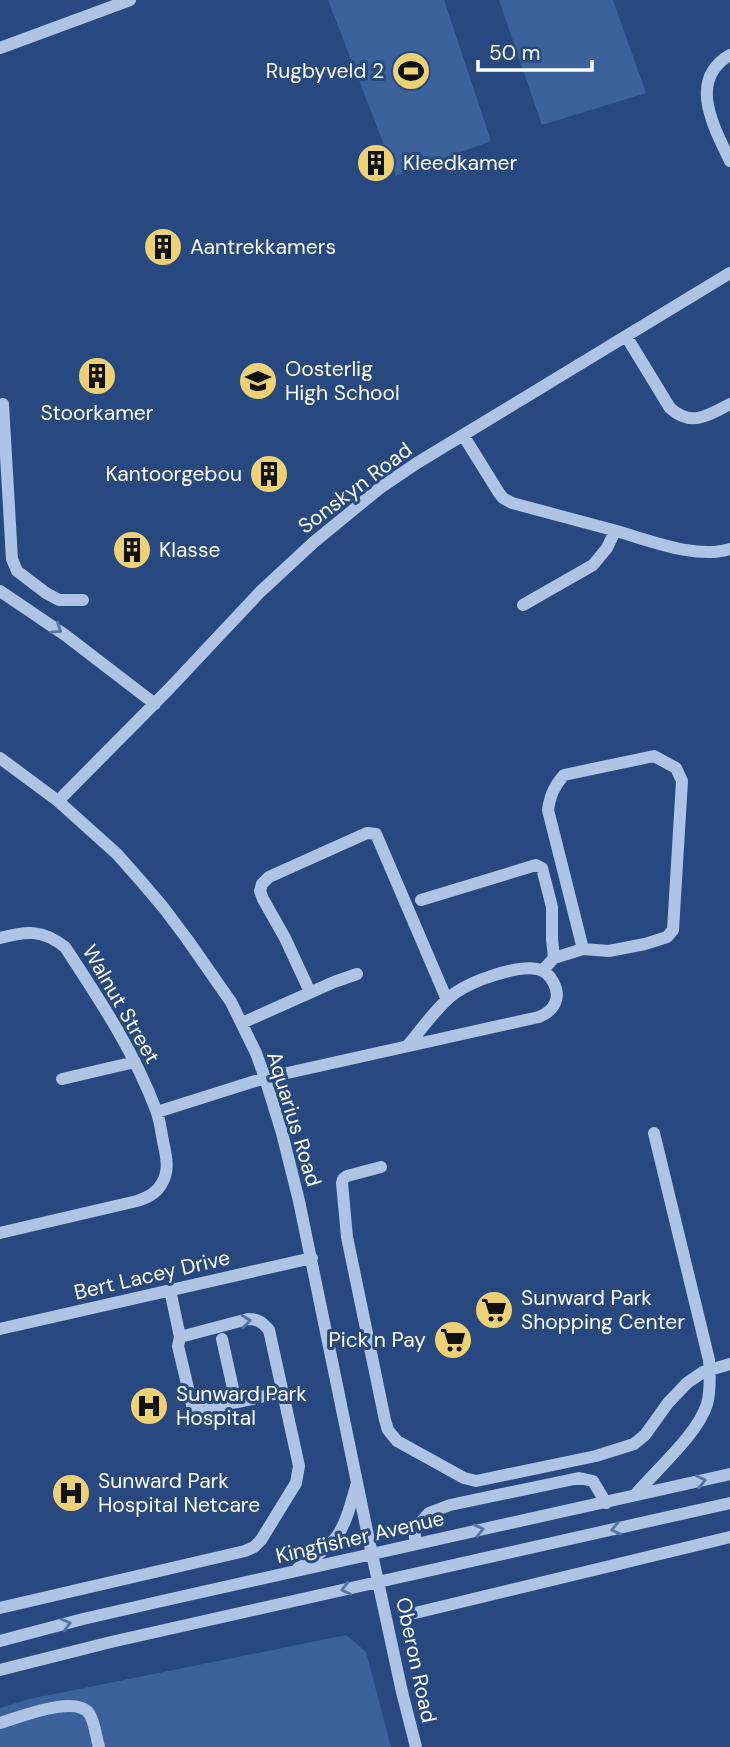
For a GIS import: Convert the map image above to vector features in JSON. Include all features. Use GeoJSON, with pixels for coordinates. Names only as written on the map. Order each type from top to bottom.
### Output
{"type":"FeatureCollection","features":[{"type":"Feature","properties":{"kind":"street"},"geometry":{"type":"LineString","coordinates":[[0,48],[130,0]]}},
{"type":"Feature","properties":{"kind":"street"},"geometry":{"type":"LineString","coordinates":[[730,55],[712,71],[706,94],[711,117],[730,161]]}},
{"type":"Feature","properties":{"kind":"street","name":"Sonskyn Road"},"geometry":{"type":"LineString","coordinates":[[58,801],[155,704],[260,592],[314,542],[380,488],[730,273]]}},
{"type":"Feature","properties":{"kind":"street"},"geometry":{"type":"LineString","coordinates":[[626,336],[670,408],[678,415],[691,419],[701,418],[730,404]]}},
{"type":"Feature","properties":{"kind":"street"},"geometry":{"type":"LineString","coordinates":[[3,404],[4,497],[12,559],[17,571],[59,600],[83,600]]}},
{"type":"Feature","properties":{"kind":"street"},"geometry":{"type":"LineString","coordinates":[[463,435],[503,498],[512,503],[686,549],[708,553],[730,549]]}},
{"type":"Feature","properties":{"kind":"street"},"geometry":{"type":"LineString","coordinates":[[523,605],[593,565],[607,548],[615,531]]}},
{"type":"Feature","properties":{"kind":"street"},"geometry":{"type":"LineString","coordinates":[[0,591],[65,635],[155,704]]}},
{"type":"Feature","properties":{"kind":"street"},"geometry":{"type":"LineString","coordinates":[[543,970],[554,958],[583,949],[609,951],[645,944],[667,937],[673,930],[682,781],[677,768],[654,756],[564,775],[555,785],[549,799],[548,810],[583,949]]}},
{"type":"Feature","properties":{"kind":"street","name":"Aquarius Road"},"geometry":{"type":"LineString","coordinates":[[0,758],[58,801],[117,854],[163,907],[231,1002],[242,1023],[265,1078],[282,1132],[312,1258],[380,1582]]}},
{"type":"Feature","properties":{"kind":"street"},"geometry":{"type":"LineString","coordinates":[[310,992],[263,899],[260,891],[262,884],[269,877],[372,832],[376,834],[447,1000]]}},
{"type":"Feature","properties":{"kind":"street"},"geometry":{"type":"LineString","coordinates":[[421,900],[540,866],[552,907],[554,958]]}},
{"type":"Feature","properties":{"kind":"street","name":"Walnut Street"},"geometry":{"type":"LineString","coordinates":[[0,938],[20,933],[39,933],[65,947],[105,1008],[135,1062],[157,1112],[167,1165],[163,1183],[148,1198],[0,1233]]}},
{"type":"Feature","properties":{"kind":"street"},"geometry":{"type":"LineString","coordinates":[[157,1112],[265,1078],[531,1019],[547,1013],[555,1003],[556,993],[552,981],[543,970],[526,968],[465,987],[447,1000],[408,1045]]}},
{"type":"Feature","properties":{"kind":"street"},"geometry":{"type":"LineString","coordinates":[[242,1023],[357,974]]}},
{"type":"Feature","properties":{"kind":"street"},"geometry":{"type":"LineString","coordinates":[[62,1079],[135,1062]]}},
{"type":"Feature","properties":{"kind":"street"},"geometry":{"type":"LineString","coordinates":[[635,1495],[686,1439],[697,1423],[709,1393],[709,1360],[654,1133]]}},
{"type":"Feature","properties":{"kind":"street"},"geometry":{"type":"LineString","coordinates":[[381,1167],[347,1176],[342,1183],[347,1237],[385,1420],[388,1430],[397,1441],[464,1478],[476,1481],[596,1456],[634,1444],[677,1392],[709,1370],[730,1364]]}},
{"type":"Feature","properties":{"kind":"street","name":"Bert Lacey Drive"},"geometry":{"type":"LineString","coordinates":[[0,1329],[312,1258]]}},
{"type":"Feature","properties":{"kind":"street"},"geometry":{"type":"LineString","coordinates":[[170,1290],[180,1337],[178,1346],[192,1405],[202,1410],[283,1392]]}},
{"type":"Feature","properties":{"kind":"street"},"geometry":{"type":"LineString","coordinates":[[0,1608],[245,1551],[261,1540],[296,1483],[299,1466],[269,1330],[257,1319],[248,1319],[180,1337]]}},
{"type":"Feature","properties":{"kind":"street"},"geometry":{"type":"LineString","coordinates":[[222,1339],[236,1402]]}},
{"type":"Feature","properties":{"kind":"street","name":"Kingfisher Avenue"},"geometry":{"type":"LineString","coordinates":[[0,1642],[83,1619],[730,1474]]}},
{"type":"Feature","properties":{"kind":"street"},"geometry":{"type":"LineString","coordinates":[[415,1544],[415,1529],[429,1513],[450,1505],[579,1478],[593,1481],[606,1503]]}},
{"type":"Feature","properties":{"kind":"street"},"geometry":{"type":"LineString","coordinates":[[289,1573],[319,1555],[340,1534],[357,1481]]}},
{"type":"Feature","properties":{"kind":"street"},"geometry":{"type":"LineString","coordinates":[[0,1670],[111,1642],[730,1503]]}},
{"type":"Feature","properties":{"kind":"street"},"geometry":{"type":"LineString","coordinates":[[415,1612],[730,1537]]}},
{"type":"Feature","properties":{"kind":"street","name":"Oberon Road"},"geometry":{"type":"LineString","coordinates":[[380,1582],[416,1747]]}},
{"type":"Feature","properties":{"kind":"street"},"geometry":{"type":"LineString","coordinates":[[0,1723],[54,1707],[82,1707],[89,1713],[99,1747]]}},
{"type":"Feature","properties":{"kind":"shaded area","name":"Rugbyveld 2"},"geometry":{"type":"Polygon","coordinates":[[[328,0],[444,0],[491,141],[396,176],[328,0]]]}},
{"type":"Feature","properties":{"kind":"shaded area"},"geometry":{"type":"Polygon","coordinates":[[[499,0],[613,0],[646,93],[542,125],[499,0]]]}},
{"type":"Feature","properties":{"kind":"shaded area"},"geometry":{"type":"Polygon","coordinates":[[[346,1635],[366,1652],[391,1747],[0,1747],[0,1708],[30,1699],[346,1635]]]}},
{"type":"Feature","properties":{"kind":"place","name":"Rugbyveld 2"},"geometry":{"type":"Point","coordinates":[411,71]}},
{"type":"Feature","properties":{"kind":"place","name":"Kleedkamer"},"geometry":{"type":"Point","coordinates":[376,163]}},
{"type":"Feature","properties":{"kind":"place","name":"Aantrekkamers"},"geometry":{"type":"Point","coordinates":[163,247]}},
{"type":"Feature","properties":{"kind":"place","name":"Stoorkamer"},"geometry":{"type":"Point","coordinates":[97,376]}},
{"type":"Feature","properties":{"kind":"place","name":"Oosterlig High School"},"geometry":{"type":"Point","coordinates":[258,381]}},
{"type":"Feature","properties":{"kind":"place","name":"Kantoorgebou"},"geometry":{"type":"Point","coordinates":[269,474]}},
{"type":"Feature","properties":{"kind":"place","name":"Klasse"},"geometry":{"type":"Point","coordinates":[132,550]}},
{"type":"Feature","properties":{"kind":"place","name":"Sunward Park Shopping Center"},"geometry":{"type":"Point","coordinates":[494,1310]}},
{"type":"Feature","properties":{"kind":"place","name":"Pick n Pay"},"geometry":{"type":"Point","coordinates":[453,1340]}},
{"type":"Feature","properties":{"kind":"place","name":"Sunward Park Hospital"},"geometry":{"type":"Point","coordinates":[149,1406]}},
{"type":"Feature","properties":{"kind":"place","name":"Sunward Park Hospital Netcare"},"geometry":{"type":"Point","coordinates":[71,1493]}}]}
